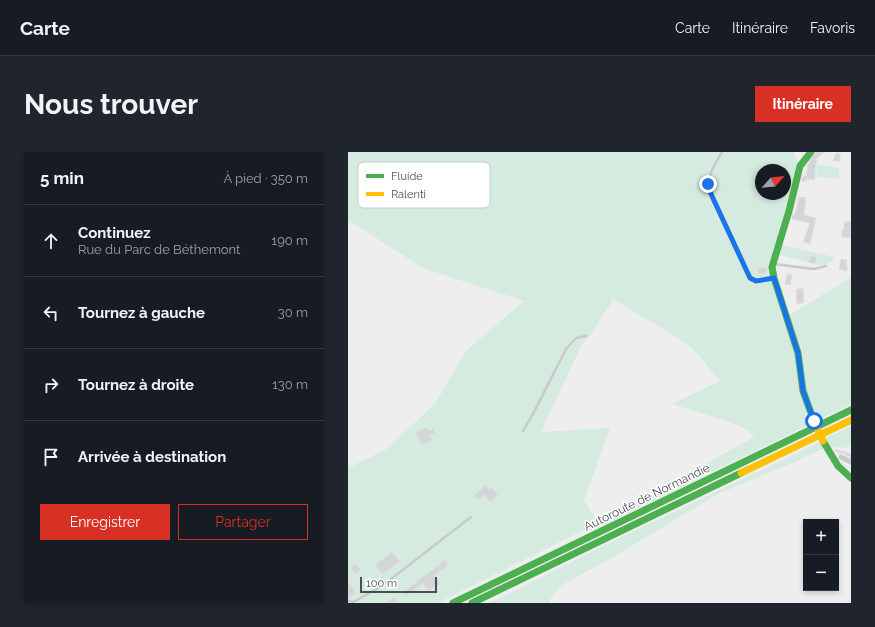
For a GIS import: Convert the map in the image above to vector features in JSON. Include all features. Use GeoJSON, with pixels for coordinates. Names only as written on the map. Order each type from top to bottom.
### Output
{"type":"FeatureCollection","features":[{"type":"Feature","properties":{"kind":"main road"},"geometry":{"type":"LineString","coordinates":[[811,152],[800,166],[789,211],[772,267],[774,278],[798,353],[803,391],[814,421],[835,464],[851,478]]}},
{"type":"Feature","properties":{"kind":"main road","name":"Autoroute de Normandie"},"geometry":{"type":"LineString","coordinates":[[453,603],[851,410]]}},
{"type":"Feature","properties":{"kind":"main road","name":"Autoroute de Normandie"},"geometry":{"type":"LineString","coordinates":[[472,603],[851,420]]}},
{"type":"Feature","properties":{"kind":"street"},"geometry":{"type":"LineString","coordinates":[[841,457],[851,462]]}},
{"type":"Feature","properties":{"kind":"lane"},"geometry":{"type":"LineString","coordinates":[[722,152],[711,173],[708,184],[711,194],[750,278],[756,281],[774,278]]}},
{"type":"Feature","properties":{"kind":"lane"},"geometry":{"type":"LineString","coordinates":[[773,264],[814,269],[826,266]]}},
{"type":"Feature","properties":{"kind":"lane"},"geometry":{"type":"LineString","coordinates":[[523,432],[566,349],[576,338],[586,336]]}},
{"type":"Feature","properties":{"kind":"lane"},"geometry":{"type":"LineString","coordinates":[[348,601],[353,602],[382,586],[471,517]]}},
{"type":"Feature","properties":{"kind":"green space"},"geometry":{"type":"Polygon","coordinates":[[[348,152],[794,152],[798,165],[791,191],[791,164],[755,164],[755,200],[789,200],[771,265],[782,320],[851,277],[851,404],[599,527],[584,530],[438,603],[348,603],[348,468],[385,450],[435,404],[466,351],[524,301],[423,268],[348,220],[348,152]],[[607,294],[613,300],[581,346],[541,432],[610,428],[584,500],[598,523],[675,484],[685,475],[754,437],[748,430],[729,422],[672,404],[720,381],[689,346],[669,332],[627,308],[607,294]]]}},
{"type":"Feature","properties":{"kind":"green space"},"geometry":{"type":"Polygon","coordinates":[[[816,164],[839,168],[839,179],[817,177],[816,164]]]}},
{"type":"Feature","properties":{"kind":"green space"},"geometry":{"type":"Polygon","coordinates":[[[782,245],[834,257],[832,262],[821,266],[815,264],[817,257],[811,255],[808,262],[779,255],[782,245]]]}},
{"type":"Feature","properties":{"kind":"green space"},"geometry":{"type":"Polygon","coordinates":[[[851,426],[851,446],[845,448],[830,446],[826,438],[851,426]]]}},
{"type":"Feature","properties":{"kind":"green space"},"geometry":{"type":"Polygon","coordinates":[[[820,442],[823,449],[718,494],[615,556],[562,585],[552,596],[549,603],[490,603],[607,544],[820,442]]]}},
{"type":"Feature","properties":{"kind":"building"},"geometry":{"type":"Polygon","coordinates":[[[816,152],[824,152],[817,158],[814,180],[806,179],[806,182],[801,181],[803,175],[806,176],[808,164],[816,152]]]}},
{"type":"Feature","properties":{"kind":"building"},"geometry":{"type":"Polygon","coordinates":[[[836,153],[840,154],[840,161],[833,161],[836,153]]]}},
{"type":"Feature","properties":{"kind":"building"},"geometry":{"type":"Polygon","coordinates":[[[799,197],[806,198],[804,215],[816,218],[810,244],[803,242],[810,223],[792,219],[793,214],[795,214],[799,197]]]}},
{"type":"Feature","properties":{"kind":"building"},"geometry":{"type":"Polygon","coordinates":[[[844,222],[851,222],[851,238],[842,237],[844,222]]]}},
{"type":"Feature","properties":{"kind":"building"},"geometry":{"type":"Polygon","coordinates":[[[811,255],[817,257],[815,264],[808,262],[811,255]]]}},
{"type":"Feature","properties":{"kind":"building"},"geometry":{"type":"Polygon","coordinates":[[[841,259],[847,260],[847,271],[839,269],[841,259]]]}},
{"type":"Feature","properties":{"kind":"building"},"geometry":{"type":"Polygon","coordinates":[[[767,267],[766,273],[758,274],[758,268],[767,267]]]}},
{"type":"Feature","properties":{"kind":"building"},"geometry":{"type":"Polygon","coordinates":[[[787,274],[792,275],[790,285],[785,284],[787,274]]]}},
{"type":"Feature","properties":{"kind":"building"},"geometry":{"type":"Polygon","coordinates":[[[803,288],[804,303],[797,304],[796,289],[803,288]]]}},
{"type":"Feature","properties":{"kind":"building"},"geometry":{"type":"Polygon","coordinates":[[[427,427],[430,431],[433,429],[435,433],[430,435],[432,440],[422,445],[415,433],[427,427]]]}},
{"type":"Feature","properties":{"kind":"building"},"geometry":{"type":"Polygon","coordinates":[[[835,449],[851,454],[851,458],[843,453],[839,453],[834,450],[835,449]]]}},
{"type":"Feature","properties":{"kind":"building"},"geometry":{"type":"Polygon","coordinates":[[[485,485],[489,489],[491,487],[498,495],[490,502],[484,495],[478,500],[474,496],[485,485]]]}},
{"type":"Feature","properties":{"kind":"building"},"geometry":{"type":"Polygon","coordinates":[[[392,552],[400,562],[382,574],[375,565],[392,552]]]}},
{"type":"Feature","properties":{"kind":"building"},"geometry":{"type":"Polygon","coordinates":[[[445,560],[448,565],[435,575],[440,584],[428,591],[423,583],[406,596],[403,592],[445,560]]]}},
{"type":"Feature","properties":{"kind":"building"},"geometry":{"type":"Polygon","coordinates":[[[356,564],[361,570],[355,574],[350,568],[356,564]]]}},
{"type":"Feature","properties":{"kind":"building"},"geometry":{"type":"Polygon","coordinates":[[[348,582],[356,593],[349,598],[348,598],[348,582]]]}},
{"type":"Feature","properties":{"kind":"building"},"geometry":{"type":"Polygon","coordinates":[[[394,597],[397,601],[395,603],[386,603],[394,597]]]}},
{"type":"Feature","properties":{"kind":"traffic: fast"},"geometry":{"type":"LineString","coordinates":[[811,152],[800,166],[789,211],[772,267],[774,278],[798,353],[803,391],[814,421]]}},
{"type":"Feature","properties":{"kind":"traffic: fast"},"geometry":{"type":"LineString","coordinates":[[453,603],[851,410]]}},
{"type":"Feature","properties":{"kind":"traffic: fast"},"geometry":{"type":"LineString","coordinates":[[823,441],[838,466],[851,478]]}},
{"type":"Feature","properties":{"kind":"traffic: fast"},"geometry":{"type":"LineString","coordinates":[[472,603],[741,473]]}},
{"type":"Feature","properties":{"kind":"traffic: slow"},"geometry":{"type":"LineString","coordinates":[[741,473],[851,420]]}},
{"type":"Feature","properties":{"kind":"traffic: slow"},"geometry":{"type":"LineString","coordinates":[[814,421],[823,441]]}},
{"type":"Feature","properties":{"kind":"route"},"geometry":{"type":"LineString","coordinates":[[708,184],[711,194],[750,278],[756,281],[774,278],[798,353],[803,391],[814,421]]}}]}
